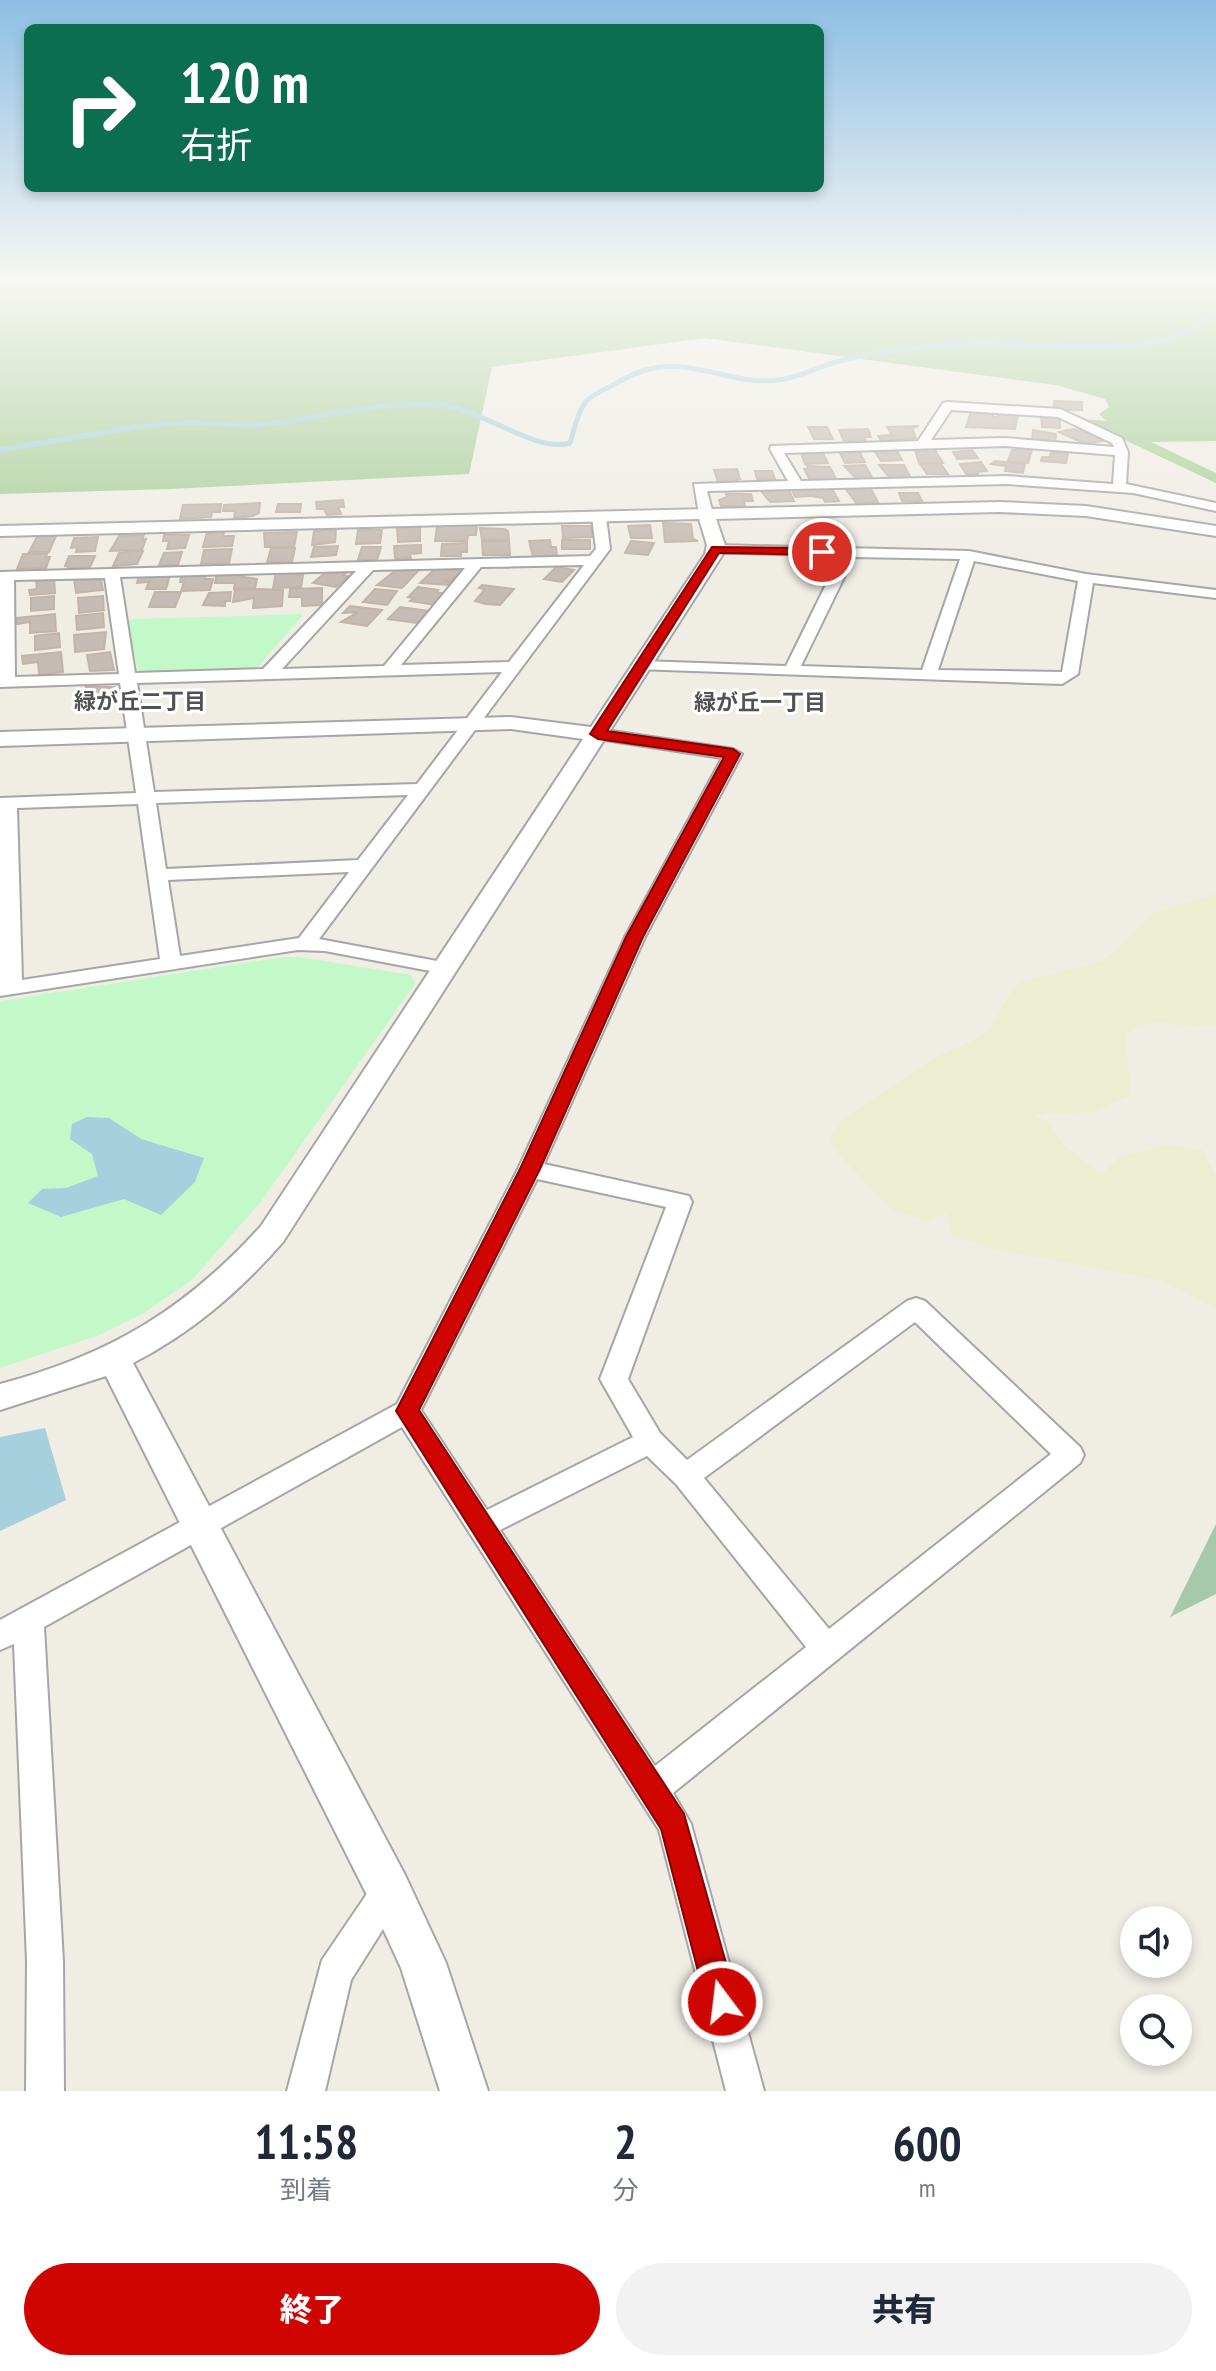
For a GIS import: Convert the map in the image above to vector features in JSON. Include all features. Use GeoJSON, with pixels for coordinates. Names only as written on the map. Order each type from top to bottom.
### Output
{"type":"FeatureCollection","features":[{"type":"Feature","properties":{"kind":"street"},"geometry":{"type":"LineString","coordinates":[[922,444],[947,406],[1060,413],[1118,441],[1122,452],[1119,488]]}},
{"type":"Feature","properties":{"kind":"street"},"geometry":{"type":"LineString","coordinates":[[796,484],[776,449],[1005,442],[1122,452]]}},
{"type":"Feature","properties":{"kind":"street"},"geometry":{"type":"LineString","coordinates":[[0,1397],[45,1384],[113,1357],[155,1337],[200,1309],[254,1256],[290,1210],[716,549],[699,487],[1007,480],[1119,488],[1216,507]]}},
{"type":"Feature","properties":{"kind":"street"},"geometry":{"type":"LineString","coordinates":[[0,531],[1038,508],[1115,515],[1216,531]]}},
{"type":"Feature","properties":{"kind":"street"},"geometry":{"type":"LineString","coordinates":[[304,945],[594,560],[604,544],[599,517]]}},
{"type":"Feature","properties":{"kind":"street"},"geometry":{"type":"LineString","coordinates":[[716,549],[969,555],[1086,578],[1216,594]]}},
{"type":"Feature","properties":{"kind":"street"},"geometry":{"type":"LineString","coordinates":[[791,671],[849,552]]}},
{"type":"Feature","properties":{"kind":"street"},"geometry":{"type":"LineString","coordinates":[[928,676],[969,555]]}},
{"type":"Feature","properties":{"kind":"street"},"geometry":{"type":"LineString","coordinates":[[513,667],[3,682],[3,576],[594,560]]}},
{"type":"Feature","properties":{"kind":"street"},"geometry":{"type":"LineString","coordinates":[[389,670],[477,563]]}},
{"type":"Feature","properties":{"kind":"street"},"geometry":{"type":"LineString","coordinates":[[268,674],[369,566]]}},
{"type":"Feature","properties":{"kind":"street"},"geometry":{"type":"LineString","coordinates":[[112,573],[171,964]]}},
{"type":"Feature","properties":{"kind":"street"},"geometry":{"type":"LineString","coordinates":[[642,666],[928,676],[1068,677],[1086,578]]}},
{"type":"Feature","properties":{"kind":"street"},"geometry":{"type":"LineString","coordinates":[[0,739],[511,723],[733,754],[635,937],[530,1169],[407,1411],[14,1629],[45,1961],[45,2091]]}},
{"type":"Feature","properties":{"kind":"street"},"geometry":{"type":"LineString","coordinates":[[421,789],[4,803],[6,989],[304,945],[325,945],[446,968]]}},
{"type":"Feature","properties":{"kind":"street"},"geometry":{"type":"LineString","coordinates":[[157,875],[363,866]]}},
{"type":"Feature","properties":{"kind":"street"},"geometry":{"type":"LineString","coordinates":[[530,1169],[680,1202],[614,1379],[650,1441],[686,1476],[827,1650]]}},
{"type":"Feature","properties":{"kind":"street"},"geometry":{"type":"LineString","coordinates":[[652,1789],[1070,1455],[916,1308],[686,1476]]}},
{"type":"Feature","properties":{"kind":"street"},"geometry":{"type":"LineString","coordinates":[[113,1357],[389,1891],[423,1963],[464,2091]]}},
{"type":"Feature","properties":{"kind":"street"},"geometry":{"type":"LineString","coordinates":[[407,1411],[674,1824],[745,2091]]}},
{"type":"Feature","properties":{"kind":"street"},"geometry":{"type":"LineString","coordinates":[[482,1526],[650,1441]]}},
{"type":"Feature","properties":{"kind":"street"},"geometry":{"type":"LineString","coordinates":[[306,2091],[335,1973],[389,1891]]}},
{"type":"Feature","properties":{"kind":"green space"},"geometry":{"type":"Polygon","coordinates":[[[0,376],[490,376],[469,474],[0,494],[0,376]]]}},
{"type":"Feature","properties":{"kind":"green space"},"geometry":{"type":"Polygon","coordinates":[[[986,376],[1216,376],[1216,441],[1151,442],[1216,473],[1216,483],[1089,423],[1084,419],[1106,421],[1099,414],[1109,407],[1105,399],[1056,385],[986,376]]]}},
{"type":"Feature","properties":{"kind":"green space"},"geometry":{"type":"Polygon","coordinates":[[[304,614],[255,670],[139,674],[126,622],[133,619],[304,614]]]}},
{"type":"Feature","properties":{"kind":"green space"},"geometry":{"type":"Polygon","coordinates":[[[1216,894],[1216,1025],[1193,1027],[1162,1022],[1138,1025],[1125,1035],[1131,1095],[1093,1112],[1033,1115],[1048,1121],[1064,1145],[1101,1174],[1120,1157],[1166,1145],[1202,1150],[1216,1175],[1216,1308],[1160,1280],[993,1249],[951,1235],[946,1213],[927,1221],[891,1209],[839,1155],[830,1139],[843,1119],[936,1057],[974,1040],[991,1028],[1011,991],[1019,983],[1101,961],[1116,951],[1155,912],[1216,894]]]}},
{"type":"Feature","properties":{"kind":"green space"},"geometry":{"type":"Polygon","coordinates":[[[283,957],[411,975],[415,984],[260,1203],[192,1280],[144,1313],[97,1336],[0,1368],[0,1001],[283,957]]]}},
{"type":"Feature","properties":{"kind":"green space"},"geometry":{"type":"Polygon","coordinates":[[[1216,1524],[1216,1594],[1170,1617],[1213,1530],[1216,1524]]]}},
{"type":"Feature","properties":{"kind":"water"},"geometry":{"type":"Polygon","coordinates":[[[87,1117],[109,1118],[141,1139],[204,1158],[195,1182],[161,1215],[124,1199],[61,1217],[28,1203],[42,1189],[66,1188],[98,1176],[92,1154],[70,1139],[72,1124],[87,1117]]]}},
{"type":"Feature","properties":{"kind":"water"},"geometry":{"type":"Polygon","coordinates":[[[45,1428],[66,1500],[0,1531],[0,1437],[45,1428]]]}},
{"type":"Feature","properties":{"kind":"building"},"geometry":{"type":"Polygon","coordinates":[[[1054,401],[1082,402],[1082,410],[1054,410],[1054,401]]]}},
{"type":"Feature","properties":{"kind":"building"},"geometry":{"type":"Polygon","coordinates":[[[971,411],[994,413],[993,417],[997,417],[998,413],[1018,415],[1015,429],[966,427],[971,411]]]}},
{"type":"Feature","properties":{"kind":"building"},"geometry":{"type":"Polygon","coordinates":[[[1041,417],[1060,418],[1060,428],[1042,427],[1041,417]]]}},
{"type":"Feature","properties":{"kind":"building"},"geometry":{"type":"Polygon","coordinates":[[[919,426],[912,428],[916,438],[882,442],[878,436],[892,435],[887,427],[919,426]]]}},
{"type":"Feature","properties":{"kind":"building"},"geometry":{"type":"Polygon","coordinates":[[[808,427],[827,427],[833,439],[814,439],[808,427]]]}},
{"type":"Feature","properties":{"kind":"building"},"geometry":{"type":"Polygon","coordinates":[[[868,429],[871,437],[864,437],[866,441],[844,441],[839,430],[868,429]]]}},
{"type":"Feature","properties":{"kind":"building"},"geometry":{"type":"Polygon","coordinates":[[[1073,429],[1102,437],[1097,438],[1102,441],[1085,444],[1059,432],[1073,429]]]}},
{"type":"Feature","properties":{"kind":"building"},"geometry":{"type":"Polygon","coordinates":[[[1033,430],[1056,434],[1055,443],[1032,441],[1033,430]]]}},
{"type":"Feature","properties":{"kind":"building"},"geometry":{"type":"Polygon","coordinates":[[[914,447],[933,447],[943,463],[919,463],[914,447]]]}},
{"type":"Feature","properties":{"kind":"building"},"geometry":{"type":"Polygon","coordinates":[[[896,449],[902,460],[881,461],[874,450],[896,449]]]}},
{"type":"Feature","properties":{"kind":"building"},"geometry":{"type":"Polygon","coordinates":[[[972,450],[978,458],[957,459],[953,452],[972,450]]]}},
{"type":"Feature","properties":{"kind":"building"},"geometry":{"type":"Polygon","coordinates":[[[1012,450],[1032,450],[1028,463],[1008,461],[1012,450]]]}},
{"type":"Feature","properties":{"kind":"building"},"geometry":{"type":"Polygon","coordinates":[[[800,451],[822,451],[828,463],[805,464],[800,451]]]}},
{"type":"Feature","properties":{"kind":"building"},"geometry":{"type":"Polygon","coordinates":[[[839,451],[859,451],[865,462],[845,463],[839,451]]]}},
{"type":"Feature","properties":{"kind":"building"},"geometry":{"type":"Polygon","coordinates":[[[1051,452],[1068,454],[1066,463],[1041,461],[1042,457],[1050,457],[1051,452]]]}},
{"type":"Feature","properties":{"kind":"building"},"geometry":{"type":"Polygon","coordinates":[[[995,461],[1025,464],[1023,473],[1005,471],[1006,466],[991,464],[995,461]]]}},
{"type":"Feature","properties":{"kind":"building"},"geometry":{"type":"Polygon","coordinates":[[[981,462],[987,471],[978,474],[966,474],[960,464],[981,462]]]}},
{"type":"Feature","properties":{"kind":"building"},"geometry":{"type":"Polygon","coordinates":[[[940,463],[948,474],[927,474],[920,464],[940,463]]]}},
{"type":"Feature","properties":{"kind":"building"},"geometry":{"type":"Polygon","coordinates":[[[865,465],[873,479],[857,479],[844,466],[865,465]]]}},
{"type":"Feature","properties":{"kind":"building"},"geometry":{"type":"Polygon","coordinates":[[[879,465],[904,465],[911,478],[890,478],[879,465]]]}},
{"type":"Feature","properties":{"kind":"building"},"geometry":{"type":"Polygon","coordinates":[[[807,466],[830,467],[836,479],[810,480],[804,469],[808,469],[807,466]]]}},
{"type":"Feature","properties":{"kind":"building"},"geometry":{"type":"Polygon","coordinates":[[[737,469],[738,482],[718,482],[714,470],[737,469]]]}},
{"type":"Feature","properties":{"kind":"building"},"geometry":{"type":"Polygon","coordinates":[[[755,471],[772,471],[775,479],[757,479],[755,471]]]}},
{"type":"Feature","properties":{"kind":"building"},"geometry":{"type":"Polygon","coordinates":[[[831,487],[839,501],[825,502],[823,498],[811,496],[795,497],[791,488],[831,487]]]}},
{"type":"Feature","properties":{"kind":"building"},"geometry":{"type":"Polygon","coordinates":[[[870,487],[878,502],[856,503],[845,488],[870,487]]]}},
{"type":"Feature","properties":{"kind":"building"},"geometry":{"type":"Polygon","coordinates":[[[760,490],[789,490],[794,501],[770,502],[760,490]]]}},
{"type":"Feature","properties":{"kind":"building"},"geometry":{"type":"Polygon","coordinates":[[[899,493],[918,493],[922,501],[902,501],[899,493]]]}},
{"type":"Feature","properties":{"kind":"building"},"geometry":{"type":"Polygon","coordinates":[[[726,494],[751,494],[753,501],[744,501],[745,506],[721,506],[719,500],[727,497],[726,494]]]}},
{"type":"Feature","properties":{"kind":"building"},"geometry":{"type":"Polygon","coordinates":[[[343,500],[344,507],[338,507],[341,514],[327,515],[324,509],[317,509],[316,502],[343,500]]]}},
{"type":"Feature","properties":{"kind":"building"},"geometry":{"type":"Polygon","coordinates":[[[260,503],[259,513],[253,516],[234,518],[235,511],[223,511],[224,505],[260,503]]]}},
{"type":"Feature","properties":{"kind":"building"},"geometry":{"type":"Polygon","coordinates":[[[221,504],[220,512],[212,512],[211,517],[180,519],[183,505],[221,504]]]}},
{"type":"Feature","properties":{"kind":"building"},"geometry":{"type":"Polygon","coordinates":[[[278,504],[301,504],[300,512],[276,512],[278,504]]]}},
{"type":"Feature","properties":{"kind":"building"},"geometry":{"type":"Polygon","coordinates":[[[663,523],[691,524],[693,539],[698,541],[665,542],[663,523]]]}},
{"type":"Feature","properties":{"kind":"building"},"geometry":{"type":"Polygon","coordinates":[[[477,525],[476,535],[468,535],[467,541],[435,541],[437,526],[477,525]]]}},
{"type":"Feature","properties":{"kind":"building"},"geometry":{"type":"Polygon","coordinates":[[[650,525],[652,538],[631,538],[628,526],[650,525]]]}},
{"type":"Feature","properties":{"kind":"building"},"geometry":{"type":"Polygon","coordinates":[[[562,526],[591,526],[592,537],[563,538],[562,526]]]}},
{"type":"Feature","properties":{"kind":"building"},"geometry":{"type":"Polygon","coordinates":[[[420,527],[420,541],[398,542],[397,528],[420,527]]]}},
{"type":"Feature","properties":{"kind":"building"},"geometry":{"type":"Polygon","coordinates":[[[480,528],[504,529],[508,531],[509,540],[482,540],[480,528]]]}},
{"type":"Feature","properties":{"kind":"building"},"geometry":{"type":"Polygon","coordinates":[[[336,530],[335,542],[312,545],[314,531],[336,530]]]}},
{"type":"Feature","properties":{"kind":"building"},"geometry":{"type":"Polygon","coordinates":[[[358,530],[382,530],[380,543],[356,544],[358,530]]]}},
{"type":"Feature","properties":{"kind":"building"},"geometry":{"type":"Polygon","coordinates":[[[224,532],[223,536],[234,536],[232,546],[203,547],[207,533],[224,532]]]}},
{"type":"Feature","properties":{"kind":"building"},"geometry":{"type":"Polygon","coordinates":[[[297,532],[294,547],[265,547],[264,533],[297,532]]]}},
{"type":"Feature","properties":{"kind":"building"},"geometry":{"type":"Polygon","coordinates":[[[144,535],[142,540],[146,539],[142,550],[110,551],[119,536],[144,535]]]}},
{"type":"Feature","properties":{"kind":"building"},"geometry":{"type":"Polygon","coordinates":[[[164,535],[189,535],[185,548],[167,549],[169,541],[163,541],[164,535]]]}},
{"type":"Feature","properties":{"kind":"building"},"geometry":{"type":"Polygon","coordinates":[[[56,536],[49,552],[29,552],[37,537],[56,536]]]}},
{"type":"Feature","properties":{"kind":"building"},"geometry":{"type":"Polygon","coordinates":[[[98,537],[95,551],[76,552],[77,547],[71,548],[74,538],[98,537]]]}},
{"type":"Feature","properties":{"kind":"building"},"geometry":{"type":"Polygon","coordinates":[[[550,540],[551,547],[556,547],[557,556],[533,557],[529,541],[550,540]]]}},
{"type":"Feature","properties":{"kind":"building"},"geometry":{"type":"Polygon","coordinates":[[[562,540],[590,540],[590,549],[562,549],[562,540]]]}},
{"type":"Feature","properties":{"kind":"building"},"geometry":{"type":"Polygon","coordinates":[[[509,541],[510,555],[483,555],[482,542],[509,541]]]}},
{"type":"Feature","properties":{"kind":"building"},"geometry":{"type":"Polygon","coordinates":[[[631,541],[654,543],[648,555],[625,553],[631,541]]]}},
{"type":"Feature","properties":{"kind":"building"},"geometry":{"type":"Polygon","coordinates":[[[467,543],[467,552],[461,552],[461,556],[441,556],[442,544],[467,543]]]}},
{"type":"Feature","properties":{"kind":"building"},"geometry":{"type":"Polygon","coordinates":[[[421,545],[421,553],[410,554],[411,558],[395,559],[394,546],[421,545]]]}},
{"type":"Feature","properties":{"kind":"building"},"geometry":{"type":"Polygon","coordinates":[[[338,546],[336,555],[311,557],[314,547],[338,546]]]}},
{"type":"Feature","properties":{"kind":"building"},"geometry":{"type":"Polygon","coordinates":[[[362,547],[381,547],[377,560],[358,560],[362,547]]]}},
{"type":"Feature","properties":{"kind":"building"},"geometry":{"type":"Polygon","coordinates":[[[271,548],[295,548],[292,562],[267,563],[271,548]]]}},
{"type":"Feature","properties":{"kind":"building"},"geometry":{"type":"Polygon","coordinates":[[[232,549],[229,563],[201,564],[204,550],[232,549]]]}},
{"type":"Feature","properties":{"kind":"building"},"geometry":{"type":"Polygon","coordinates":[[[143,551],[137,564],[113,566],[119,553],[143,551]]]}},
{"type":"Feature","properties":{"kind":"building"},"geometry":{"type":"Polygon","coordinates":[[[182,552],[178,565],[159,565],[164,553],[182,552]]]}},
{"type":"Feature","properties":{"kind":"building"},"geometry":{"type":"Polygon","coordinates":[[[23,554],[47,554],[46,557],[50,557],[46,568],[17,569],[23,554]]]}},
{"type":"Feature","properties":{"kind":"building"},"geometry":{"type":"Polygon","coordinates":[[[69,556],[95,556],[90,567],[71,568],[65,566],[69,556]]]}},
{"type":"Feature","properties":{"kind":"building"},"geometry":{"type":"Polygon","coordinates":[[[400,567],[420,569],[402,588],[377,585],[400,567]]]}},
{"type":"Feature","properties":{"kind":"building"},"geometry":{"type":"Polygon","coordinates":[[[556,567],[574,570],[562,582],[544,579],[556,567]]]}},
{"type":"Feature","properties":{"kind":"building"},"geometry":{"type":"Polygon","coordinates":[[[436,568],[462,570],[452,580],[444,581],[453,582],[450,585],[420,583],[436,568]]]}},
{"type":"Feature","properties":{"kind":"building"},"geometry":{"type":"Polygon","coordinates":[[[328,570],[348,576],[336,587],[313,583],[328,570]]]}},
{"type":"Feature","properties":{"kind":"building"},"geometry":{"type":"Polygon","coordinates":[[[297,571],[297,575],[303,575],[301,587],[273,588],[276,572],[297,571]]]}},
{"type":"Feature","properties":{"kind":"building"},"geometry":{"type":"Polygon","coordinates":[[[217,572],[237,572],[237,576],[257,579],[255,588],[234,589],[235,583],[215,583],[217,572]]]}},
{"type":"Feature","properties":{"kind":"building"},"geometry":{"type":"Polygon","coordinates":[[[170,575],[166,589],[146,589],[149,582],[137,583],[139,576],[170,575]]]}},
{"type":"Feature","properties":{"kind":"building"},"geometry":{"type":"Polygon","coordinates":[[[206,575],[205,579],[213,579],[210,590],[181,591],[184,582],[180,582],[181,576],[206,575]]]}},
{"type":"Feature","properties":{"kind":"building"},"geometry":{"type":"Polygon","coordinates":[[[100,576],[103,590],[76,593],[74,579],[100,576]]]}},
{"type":"Feature","properties":{"kind":"building"},"geometry":{"type":"Polygon","coordinates":[[[54,578],[55,593],[30,595],[29,590],[37,589],[36,580],[54,578]]]}},
{"type":"Feature","properties":{"kind":"building"},"geometry":{"type":"Polygon","coordinates":[[[482,585],[514,589],[500,605],[486,604],[475,601],[485,589],[479,588],[482,585]]]}},
{"type":"Feature","properties":{"kind":"building"},"geometry":{"type":"Polygon","coordinates":[[[418,587],[445,594],[435,605],[410,601],[414,598],[408,597],[418,587]]]}},
{"type":"Feature","properties":{"kind":"building"},"geometry":{"type":"Polygon","coordinates":[[[322,588],[322,605],[302,606],[302,597],[289,597],[290,589],[322,588]]]}},
{"type":"Feature","properties":{"kind":"building"},"geometry":{"type":"Polygon","coordinates":[[[375,589],[397,591],[387,605],[363,602],[375,589]]]}},
{"type":"Feature","properties":{"kind":"building"},"geometry":{"type":"Polygon","coordinates":[[[235,590],[283,590],[282,606],[253,608],[254,598],[233,602],[235,590]]]}},
{"type":"Feature","properties":{"kind":"building"},"geometry":{"type":"Polygon","coordinates":[[[155,592],[181,592],[175,607],[149,607],[155,592]]]}},
{"type":"Feature","properties":{"kind":"building"},"geometry":{"type":"Polygon","coordinates":[[[231,592],[230,601],[225,601],[225,606],[203,605],[209,593],[231,592]]]}},
{"type":"Feature","properties":{"kind":"building"},"geometry":{"type":"Polygon","coordinates":[[[54,596],[54,609],[31,611],[31,598],[54,596]]]}},
{"type":"Feature","properties":{"kind":"building"},"geometry":{"type":"Polygon","coordinates":[[[103,596],[104,610],[79,613],[78,598],[103,596]]]}},
{"type":"Feature","properties":{"kind":"building"},"geometry":{"type":"Polygon","coordinates":[[[350,606],[382,610],[367,626],[341,622],[358,612],[343,613],[350,606]]]}},
{"type":"Feature","properties":{"kind":"building"},"geometry":{"type":"Polygon","coordinates":[[[400,607],[429,611],[417,623],[388,619],[400,607]]]}},
{"type":"Feature","properties":{"kind":"building"},"geometry":{"type":"Polygon","coordinates":[[[103,613],[104,627],[77,630],[76,616],[103,613]]]}},
{"type":"Feature","properties":{"kind":"building"},"geometry":{"type":"Polygon","coordinates":[[[55,614],[56,631],[30,633],[30,622],[17,624],[17,618],[55,614]]]}},
{"type":"Feature","properties":{"kind":"building"},"geometry":{"type":"Polygon","coordinates":[[[106,632],[104,649],[75,652],[74,635],[106,632]]]}},
{"type":"Feature","properties":{"kind":"building"},"geometry":{"type":"Polygon","coordinates":[[[59,633],[60,647],[35,650],[35,636],[59,633]]]}},
{"type":"Feature","properties":{"kind":"building"},"geometry":{"type":"Polygon","coordinates":[[[61,652],[63,672],[39,675],[38,662],[23,664],[22,656],[61,652]]]}},
{"type":"Feature","properties":{"kind":"building"},"geometry":{"type":"Polygon","coordinates":[[[110,652],[114,670],[90,671],[87,655],[110,652]]]}},
{"type":"Feature","properties":{"kind":"building"},"geometry":{"type":"Polygon","coordinates":[[[86,687],[115,687],[111,704],[82,705],[86,687]]]}},
{"type":"Feature","properties":{"kind":"waterway"},"geometry":{"type":"LineString","coordinates":[[0,450],[157,425],[254,425],[412,404],[433,404],[469,412],[524,436],[556,445],[570,443],[582,407],[588,400],[632,376]]}},
{"type":"Feature","properties":{"kind":"waterway"},"geometry":{"type":"LineString","coordinates":[[727,376],[758,381],[797,376]]}},
{"type":"Feature","properties":{"kind":"district","name":"緑が丘二丁目"},"geometry":{"type":"Point","coordinates":[140,701]}},
{"type":"Feature","properties":{"kind":"district","name":"緑が丘一丁目"},"geometry":{"type":"Point","coordinates":[760,702]}},
{"type":"Feature","properties":{"kind":"route"},"geometry":{"type":"LineString","coordinates":[[722,2002],[674,1824],[407,1411],[530,1169],[635,937],[733,754],[598,734],[716,549],[822,552]]}}]}
